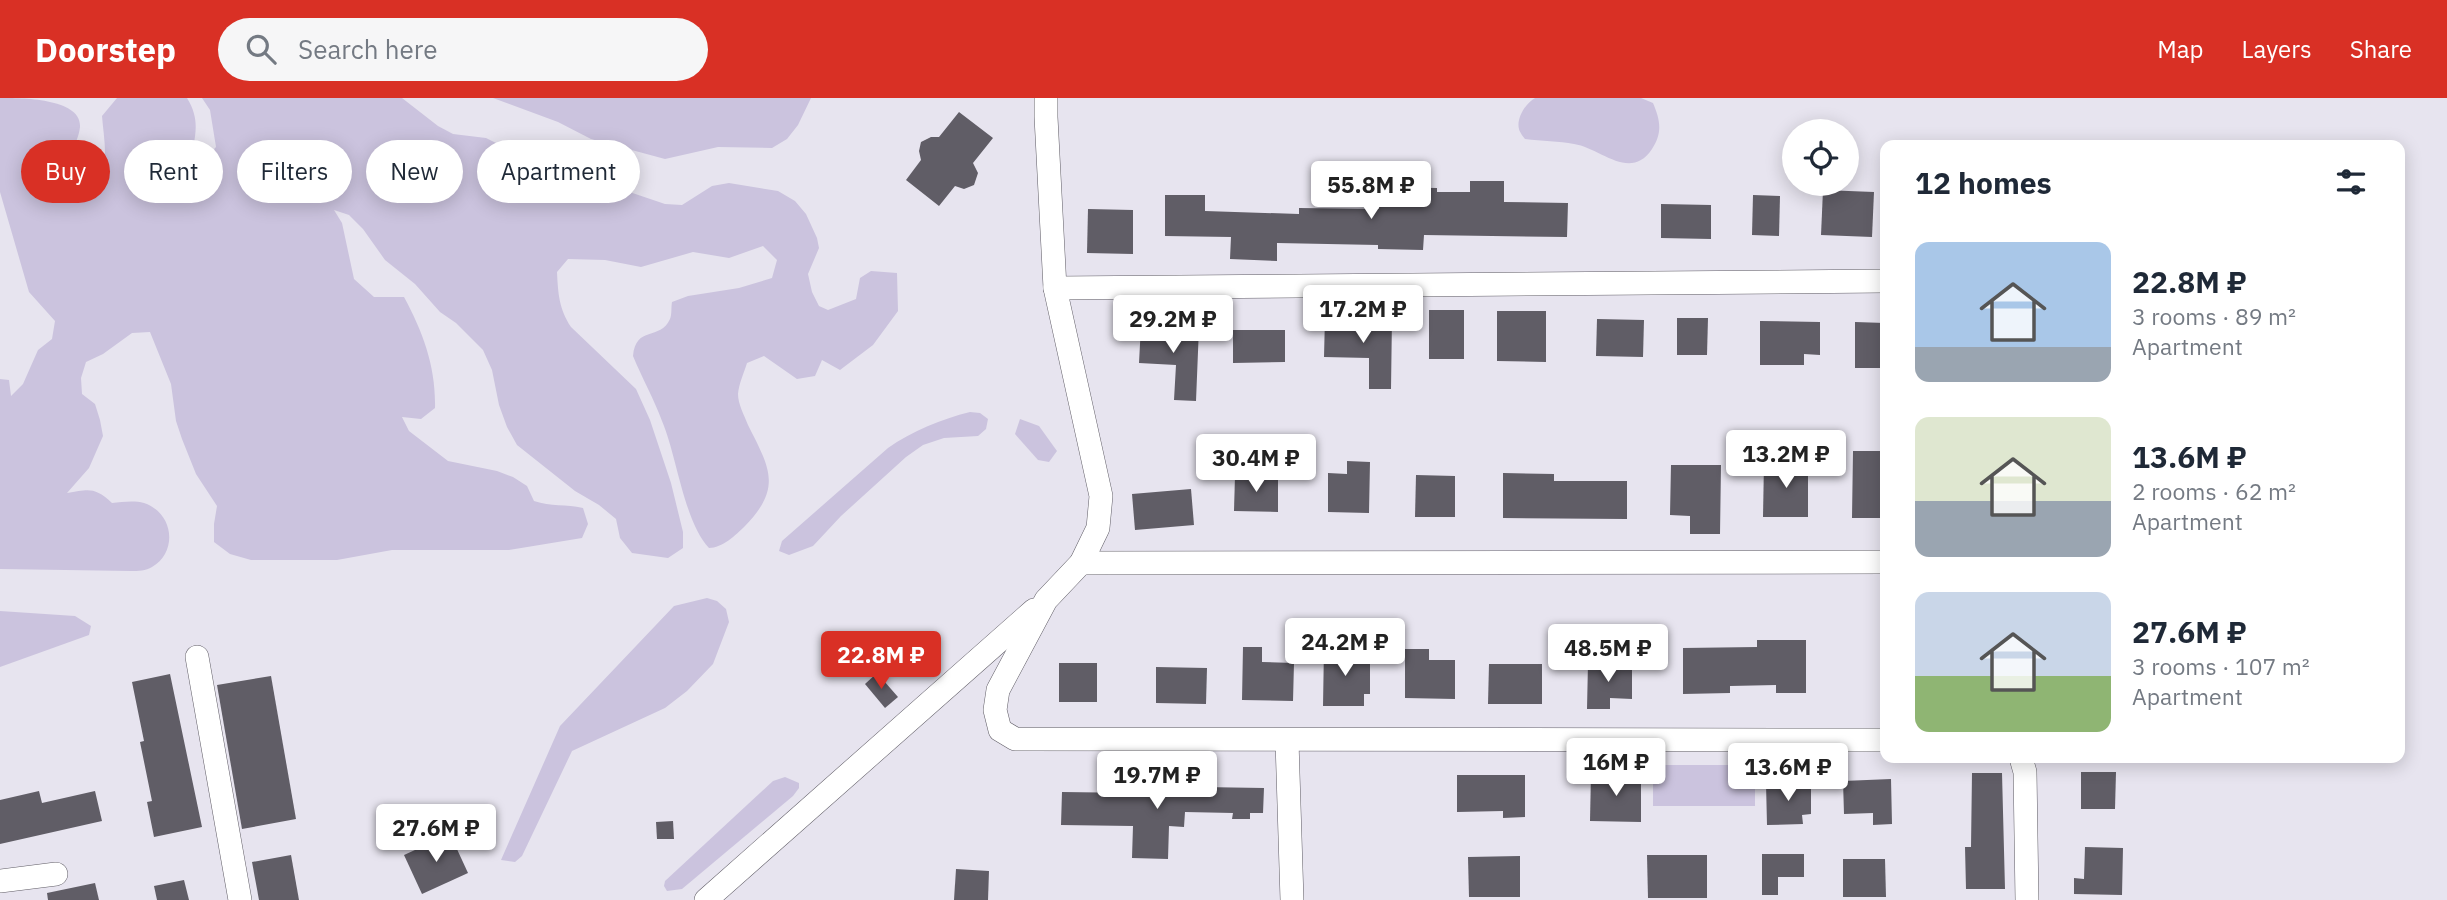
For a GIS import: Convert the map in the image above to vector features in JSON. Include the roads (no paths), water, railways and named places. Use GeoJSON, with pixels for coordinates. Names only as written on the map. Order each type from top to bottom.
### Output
{"type":"FeatureCollection","features":[{"type":"Feature","properties":{"kind":"street"},"geometry":{"type":"LineString","coordinates":[[706,900],[1046,600],[1081,563],[1098,528],[1101,496],[1055,288],[1046,98]]}},
{"type":"Feature","properties":{"kind":"street"},"geometry":{"type":"LineString","coordinates":[[1055,288],[1880,281]]}},
{"type":"Feature","properties":{"kind":"street"},"geometry":{"type":"LineString","coordinates":[[1081,563],[1880,562]]}},
{"type":"Feature","properties":{"kind":"street"},"geometry":{"type":"LineString","coordinates":[[1046,600],[998,690],[995,710],[1000,730],[1015,739],[1880,740]]}},
{"type":"Feature","properties":{"kind":"street"},"geometry":{"type":"LineString","coordinates":[[197,657],[240,900]]}},
{"type":"Feature","properties":{"kind":"street"},"geometry":{"type":"LineString","coordinates":[[1287,741],[1292,900]]}},
{"type":"Feature","properties":{"kind":"street"},"geometry":{"type":"LineString","coordinates":[[2022,763],[2025,772],[2027,900]]}},
{"type":"Feature","properties":{"kind":"street"},"geometry":{"type":"LineString","coordinates":[[0,881],[56,874]]}}]}
